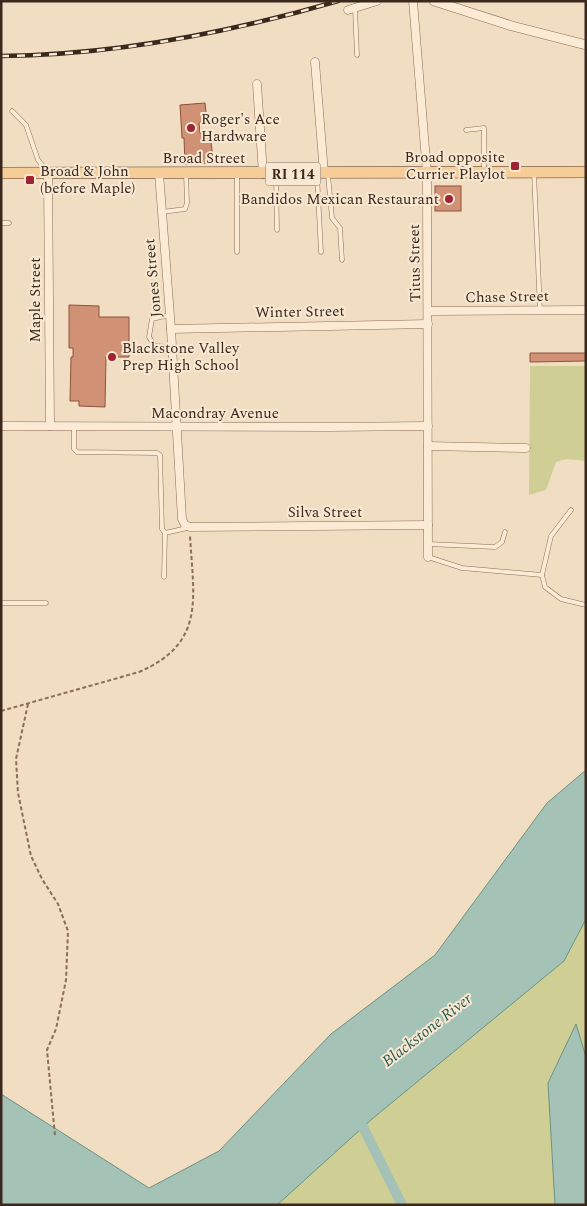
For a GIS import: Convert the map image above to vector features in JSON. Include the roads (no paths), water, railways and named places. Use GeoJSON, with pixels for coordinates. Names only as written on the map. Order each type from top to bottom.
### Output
{"type":"FeatureCollection","features":[{"type":"Feature","properties":{"kind":"main road","name":"Broad Street"},"geometry":{"type":"LineString","coordinates":[[1,173],[586,172]]}},
{"type":"Feature","properties":{"kind":"street"},"geometry":{"type":"LineString","coordinates":[[351,8],[377,1]]}},
{"type":"Feature","properties":{"kind":"street","name":"Titus Street"},"geometry":{"type":"LineString","coordinates":[[413,1],[427,173],[429,311],[428,525]]}},
{"type":"Feature","properties":{"kind":"street"},"geometry":{"type":"LineString","coordinates":[[434,1],[512,26],[586,45]]}},
{"type":"Feature","properties":{"kind":"street"},"geometry":{"type":"LineString","coordinates":[[315,62],[323,173]]}},
{"type":"Feature","properties":{"kind":"street"},"geometry":{"type":"LineString","coordinates":[[257,84],[263,174]]}},
{"type":"Feature","properties":{"kind":"street","name":"Jones Street"},"geometry":{"type":"LineString","coordinates":[[159,173],[178,427],[182,519],[185,526],[190,527]]}},
{"type":"Feature","properties":{"kind":"street","name":"Maple Street"},"geometry":{"type":"LineString","coordinates":[[48,174],[50,426]]}},
{"type":"Feature","properties":{"kind":"street","name":"Chase Street"},"geometry":{"type":"LineString","coordinates":[[429,311],[586,310]]}},
{"type":"Feature","properties":{"kind":"street","name":"Winter Street"},"geometry":{"type":"LineString","coordinates":[[171,329],[428,324]]}},
{"type":"Feature","properties":{"kind":"street","name":"Macondray Avenue"},"geometry":{"type":"LineString","coordinates":[[1,426],[428,426]]}},
{"type":"Feature","properties":{"kind":"street"},"geometry":{"type":"LineString","coordinates":[[428,446],[526,448]]}},
{"type":"Feature","properties":{"kind":"street"},"geometry":{"type":"LineString","coordinates":[[428,525],[428,557]]}},
{"type":"Feature","properties":{"kind":"street","name":"Silva Street"},"geometry":{"type":"LineString","coordinates":[[190,527],[428,525]]}},
{"type":"Feature","properties":{"kind":"lane"},"geometry":{"type":"LineString","coordinates":[[351,8],[358,55]]}},
{"type":"Feature","properties":{"kind":"lane"},"geometry":{"type":"LineString","coordinates":[[12,111],[26,125],[38,160],[48,174]]}},
{"type":"Feature","properties":{"kind":"lane"},"geometry":{"type":"LineString","coordinates":[[466,130],[484,128],[484,173]]}},
{"type":"Feature","properties":{"kind":"lane"},"geometry":{"type":"LineString","coordinates":[[162,212],[185,210],[187,203],[186,173]]}},
{"type":"Feature","properties":{"kind":"lane"},"geometry":{"type":"LineString","coordinates":[[322,252],[323,173]]}},
{"type":"Feature","properties":{"kind":"lane"},"geometry":{"type":"LineString","coordinates":[[323,173],[332,218],[340,228],[342,260]]}},
{"type":"Feature","properties":{"kind":"lane"},"geometry":{"type":"LineString","coordinates":[[534,173],[540,310]]}},
{"type":"Feature","properties":{"kind":"lane"},"geometry":{"type":"LineString","coordinates":[[237,252],[238,174]]}},
{"type":"Feature","properties":{"kind":"lane"},"geometry":{"type":"LineString","coordinates":[[276,174],[277,230]]}},
{"type":"Feature","properties":{"kind":"lane"},"geometry":{"type":"LineString","coordinates":[[1,223],[9,223]]}},
{"type":"Feature","properties":{"kind":"lane"},"geometry":{"type":"LineString","coordinates":[[170,315],[152,319],[149,337],[151,343],[155,346],[172,347]]}},
{"type":"Feature","properties":{"kind":"lane"},"geometry":{"type":"LineString","coordinates":[[74,426],[74,450],[77,452],[157,453],[160,455],[162,529],[165,533],[164,577]]}},
{"type":"Feature","properties":{"kind":"lane"},"geometry":{"type":"LineString","coordinates":[[571,510],[551,536],[542,575],[545,587],[561,599],[586,605]]}},
{"type":"Feature","properties":{"kind":"lane"},"geometry":{"type":"LineString","coordinates":[[165,533],[190,527]]}},
{"type":"Feature","properties":{"kind":"lane"},"geometry":{"type":"LineString","coordinates":[[428,544],[495,547],[502,542],[505,532]]}},
{"type":"Feature","properties":{"kind":"lane"},"geometry":{"type":"LineString","coordinates":[[428,557],[462,568],[542,575]]}},
{"type":"Feature","properties":{"kind":"lane"},"geometry":{"type":"LineString","coordinates":[[1,603],[46,603]]}},
{"type":"Feature","properties":{"kind":"water","name":"Blackstone River"},"geometry":{"type":"Polygon","coordinates":[[[586,770],[586,919],[564,961],[372,1119],[277,1205],[1,1205],[1,1094],[149,1188],[219,1151],[331,1034],[435,955],[547,803],[586,770]]]}},
{"type":"Feature","properties":{"kind":"water"},"geometry":{"type":"Polygon","coordinates":[[[576,1024],[586,1057],[586,1205],[555,1205],[548,1083],[576,1024]]]}},
{"type":"Feature","properties":{"kind":"waterway"},"geometry":{"type":"LineString","coordinates":[[357,1115],[402,1205]]}},
{"type":"Feature","properties":{"kind":"railway"},"geometry":{"type":"LineString","coordinates":[[1,56],[44,55],[129,47],[255,23],[338,1]]}},
{"type":"Feature","properties":{"kind":"place","name":"Roger's Ace Hardware"},"geometry":{"type":"Point","coordinates":[191,128]}},
{"type":"Feature","properties":{"kind":"place","name":"Broad opposite Currier Playlot"},"geometry":{"type":"Point","coordinates":[515,166]}},
{"type":"Feature","properties":{"kind":"place","name":"Broad & John (before Maple)"},"geometry":{"type":"Point","coordinates":[30,180]}},
{"type":"Feature","properties":{"kind":"place","name":"Bandidos Mexican Restaurant"},"geometry":{"type":"Point","coordinates":[449,199]}},
{"type":"Feature","properties":{"kind":"place","name":"Blackstone Valley Prep High School"},"geometry":{"type":"Point","coordinates":[112,357]}}]}
